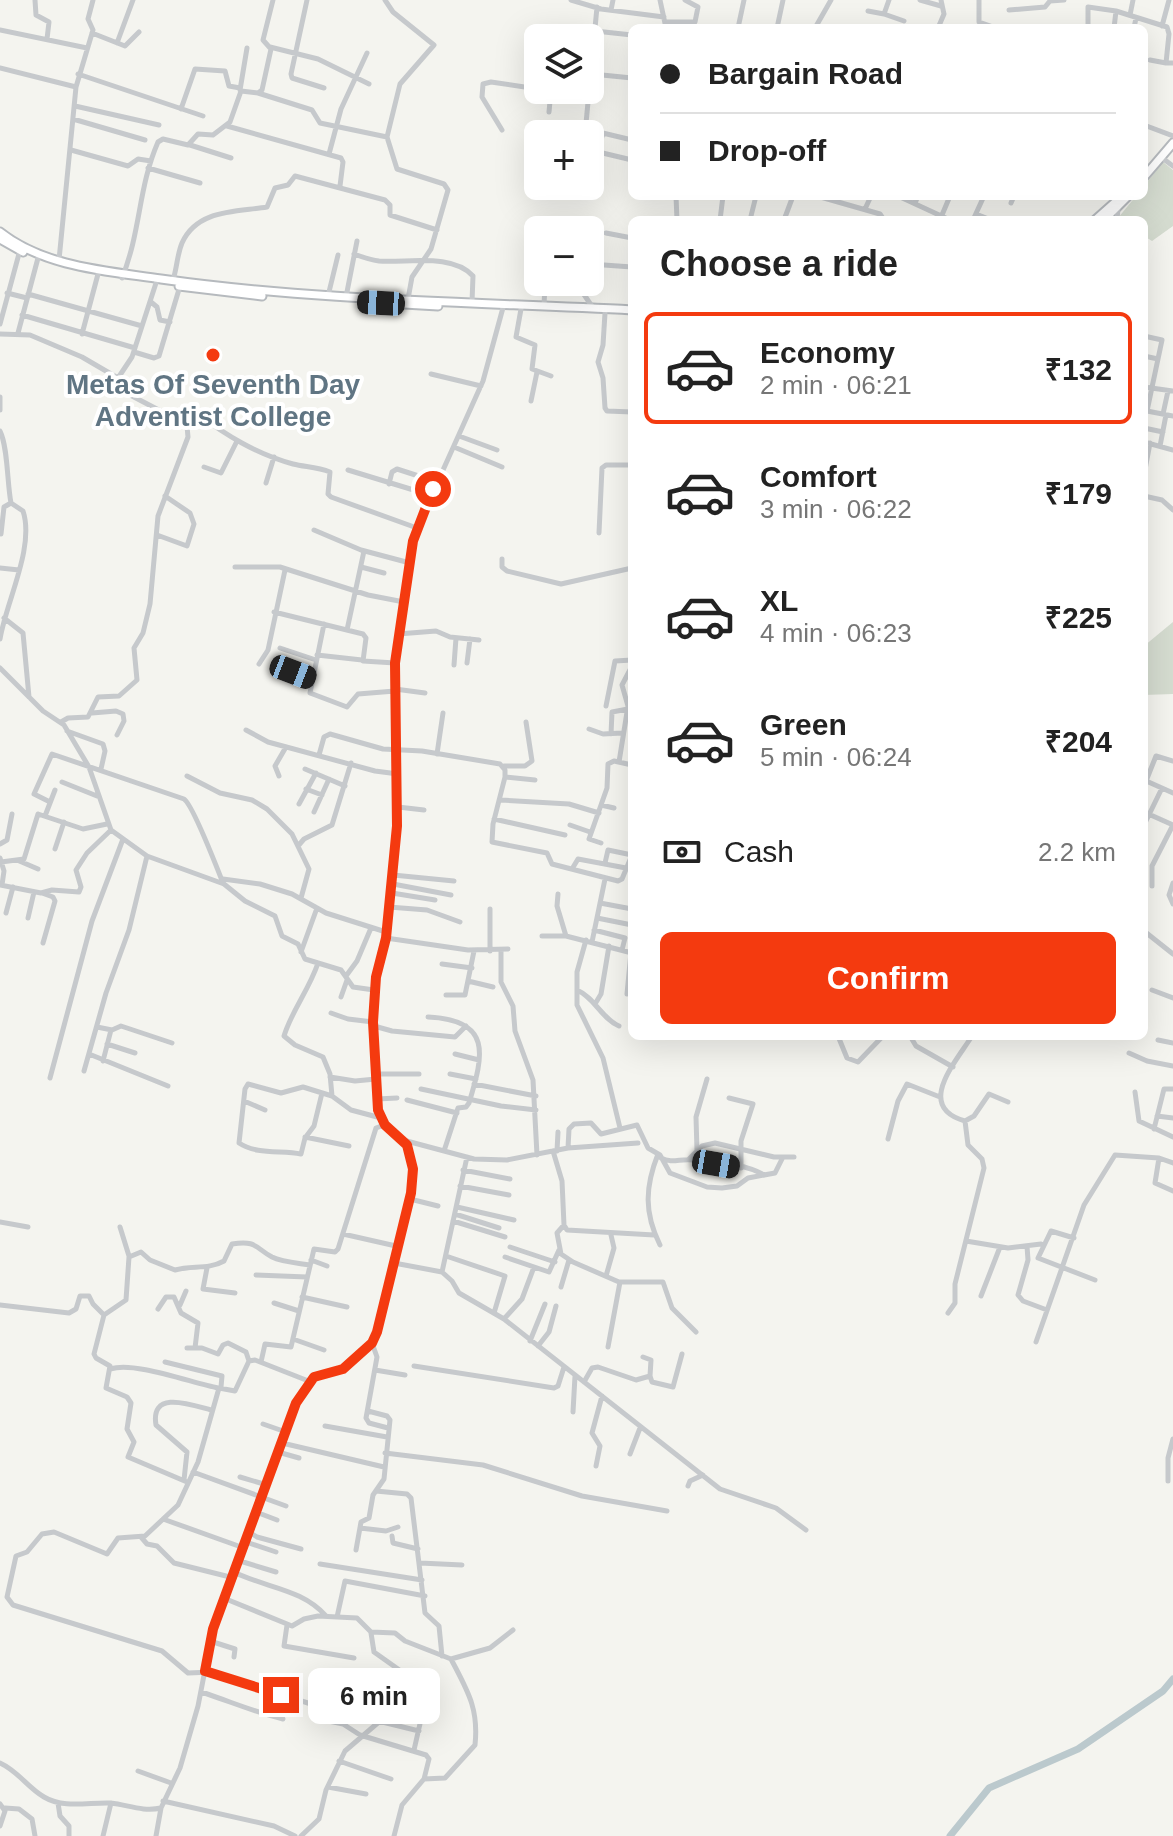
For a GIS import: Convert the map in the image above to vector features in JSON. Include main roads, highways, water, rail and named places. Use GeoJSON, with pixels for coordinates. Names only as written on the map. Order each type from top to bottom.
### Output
{"type":"FeatureCollection","features":[{"type":"Feature","properties":{"kind":"main road"},"geometry":{"type":"LineString","coordinates":[[1148,165],[1173,136]]}},
{"type":"Feature","properties":{"kind":"main road"},"geometry":{"type":"LineString","coordinates":[[1148,172],[1173,143]]}},
{"type":"Feature","properties":{"kind":"main road"},"geometry":{"type":"LineString","coordinates":[[1100,216],[1118,200]]}},
{"type":"Feature","properties":{"kind":"main road"},"geometry":{"type":"LineString","coordinates":[[1108,216],[1124,200]]}},
{"type":"Feature","properties":{"kind":"main road"},"geometry":{"type":"LineString","coordinates":[[0,232],[25,248],[123,276],[257,296],[628,312]]}},
{"type":"Feature","properties":{"kind":"main road"},"geometry":{"type":"LineString","coordinates":[[0,239],[38,258],[98,274],[328,296],[472,302],[521,309],[628,312]]}},
{"type":"Feature","properties":{"kind":"waterway"},"geometry":{"type":"LineString","coordinates":[[950,1836],[989,1788],[1078,1749],[1163,1691],[1173,1679]]}},
{"type":"Feature","properties":{"kind":"place","name":"Metas Of Seventh Day Adventist College"},"geometry":{"type":"Point","coordinates":[213,355]}}]}
